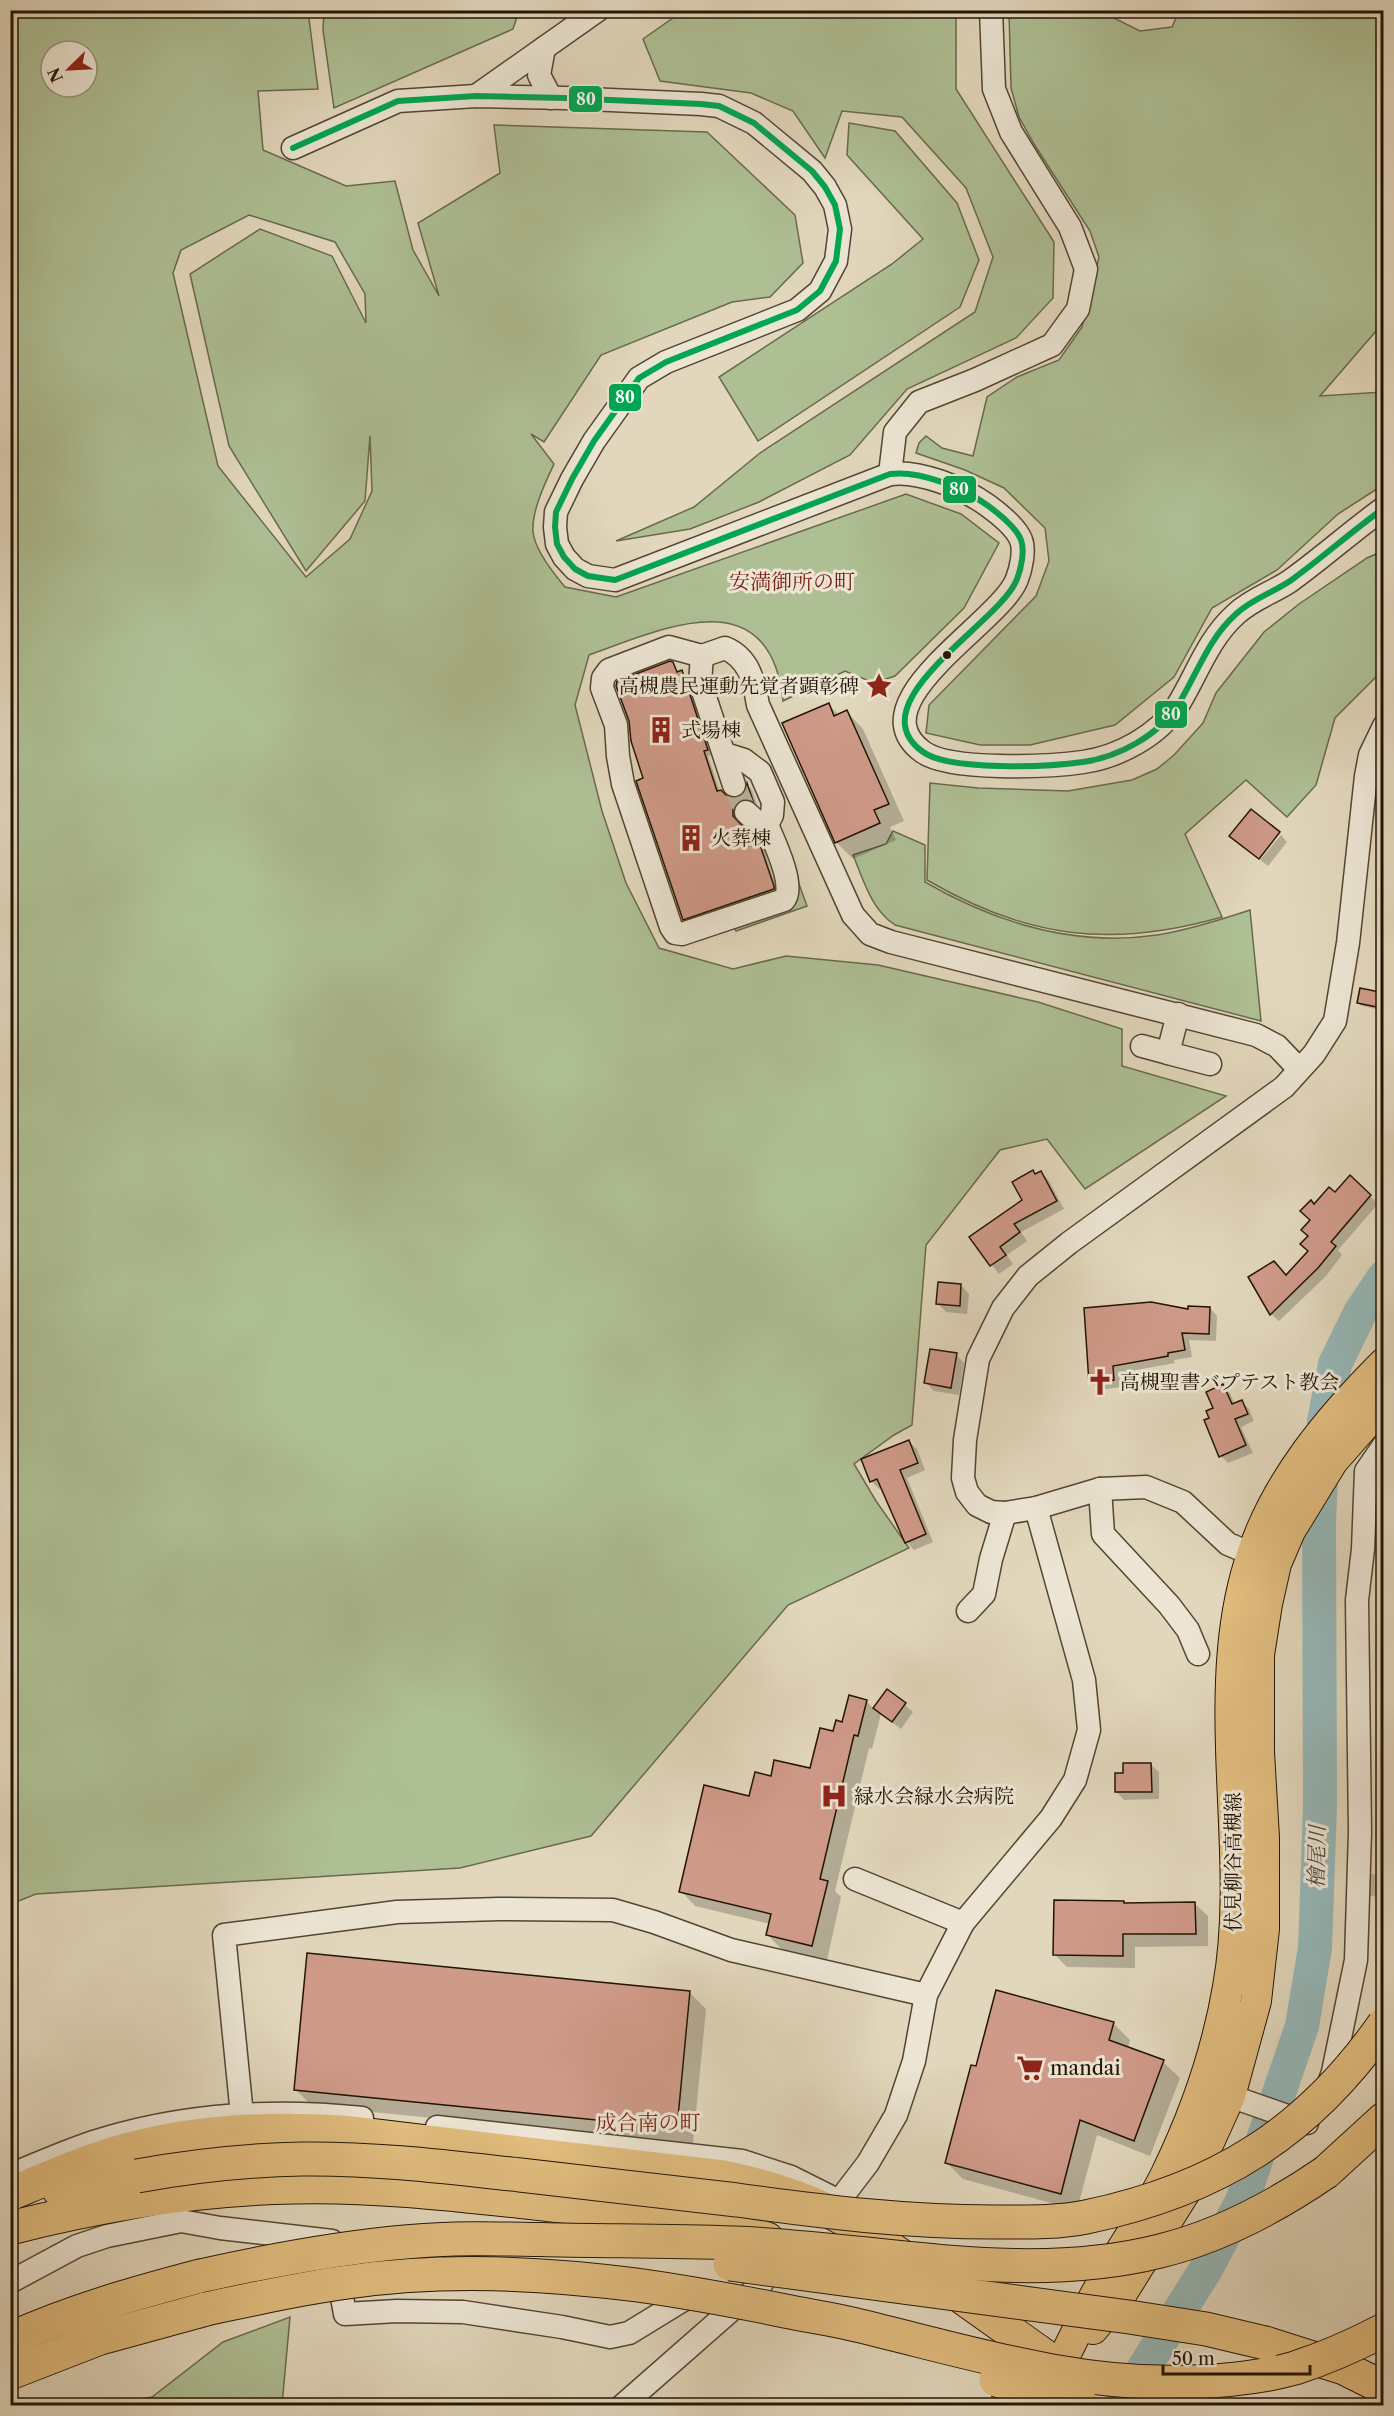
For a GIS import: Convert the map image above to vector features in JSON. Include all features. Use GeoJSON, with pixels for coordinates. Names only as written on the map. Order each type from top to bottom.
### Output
{"type":"FeatureCollection","features":[{"type":"Feature","properties":{"kind":"highway"},"geometry":{"type":"LineString","coordinates":[[10,2202],[51,2192],[184,2168],[302,2159],[366,2160],[471,2169],[903,2219],[1026,2222],[1083,2217],[1141,2204],[1196,2183],[1244,2159],[1287,2130],[1330,2090],[1365,2050],[1383,2024]]}},
{"type":"Feature","properties":{"kind":"highway"},"geometry":{"type":"LineString","coordinates":[[10,2339],[43,2324],[94,2307],[200,2276],[279,2258],[407,2242],[466,2239],[738,2243],[936,2261],[1060,2264],[1109,2260],[1160,2251],[1247,2220],[1285,2200],[1326,2172],[1383,2119]]}},
{"type":"Feature","properties":{"kind":"highway"},"geometry":{"type":"LineString","coordinates":[[10,2194],[71,2169],[125,2151],[200,2135],[250,2130],[294,2129],[343,2133],[723,2177],[754,2183],[785,2194],[853,2224],[988,2314],[1060,2367]]}},
{"type":"Feature","properties":{"kind":"highway"},"geometry":{"type":"LineString","coordinates":[[10,2223],[137,2176]]}},
{"type":"Feature","properties":{"kind":"highway"},"geometry":{"type":"LineString","coordinates":[[10,2228],[61,2215],[136,2201],[217,2191],[293,2187],[340,2187],[447,2194],[687,2219],[756,2235],[854,2268],[956,2313],[1060,2367]]}},
{"type":"Feature","properties":{"kind":"highway"},"geometry":{"type":"LineString","coordinates":[[586,2240],[706,2260],[1206,2329],[1265,2343],[1344,2368],[1383,2388]]}},
{"type":"Feature","properties":{"kind":"highway"},"geometry":{"type":"LineString","coordinates":[[10,2373],[100,2338],[206,2309],[306,2289],[407,2276],[471,2273],[551,2276],[637,2285],[714,2297],[854,2324],[1006,2362],[1081,2377],[1122,2382],[1212,2382],[1258,2376],[1293,2368],[1342,2351],[1383,2330]]}},
{"type":"Feature","properties":{"kind":"highway"},"geometry":{"type":"LineString","coordinates":[[637,2285],[1089,2403]]}},
{"type":"Feature","properties":{"kind":"main road","name":"伏見柳谷高槻線"},"geometry":{"type":"LineString","coordinates":[[1038,2406],[1099,2288],[1167,2173],[1203,2084],[1217,2042],[1228,1985],[1235,1917],[1231,1745],[1233,1644],[1264,1559],[1287,1482],[1318,1436],[1353,1394],[1383,1364]]}},
{"type":"Feature","properties":{"kind":"main road","name":"伏見柳谷高槻線"},"geometry":{"type":"LineString","coordinates":[[1060,2367],[1119,2298],[1190,2184],[1235,2098],[1256,2001],[1264,1929],[1259,1655],[1264,1559],[1290,1531],[1333,1461],[1383,1403]]}},
{"type":"Feature","properties":{"kind":"street"},"geometry":{"type":"LineString","coordinates":[[476,96],[598,10]]}},
{"type":"Feature","properties":{"kind":"street"},"geometry":{"type":"LineString","coordinates":[[891,474],[895,432],[919,402],[975,380],[1052,345],[1078,309],[1086,269],[1070,227],[1011,132],[994,89],[991,10]]}},
{"type":"Feature","properties":{"kind":"street"},"geometry":{"type":"LineString","coordinates":[[544,48],[539,75],[551,98]]}},
{"type":"Feature","properties":{"kind":"street"},"geometry":{"type":"LineString","coordinates":[[293,148],[398,101],[476,96],[701,104],[719,106],[754,123],[812,171],[825,187],[835,205],[840,229],[836,261],[820,291],[796,310],[666,362],[639,378],[594,441],[572,479],[556,512],[557,544],[575,568],[588,576],[615,580],[891,474],[907,472],[955,488],[987,504],[1009,524],[1022,541],[1022,561],[1017,581],[1002,601],[918,686],[904,710],[909,736],[918,749],[932,759],[965,764],[1027,765],[1084,762],[1116,753],[1143,739],[1162,724],[1176,707],[1212,640],[1234,615],[1253,600],[1289,582],[1383,508]]}},
{"type":"Feature","properties":{"kind":"street"},"geometry":{"type":"LineString","coordinates":[[746,812],[767,825],[780,858],[789,890],[787,896],[784,900],[682,934],[675,933],[622,784],[616,725],[602,688],[603,678],[609,670],[669,647],[702,656],[725,648],[739,656],[750,671],[758,705],[853,915],[870,934],[891,942],[1256,1035],[1277,1046],[1299,1069]]}},
{"type":"Feature","properties":{"kind":"street"},"geometry":{"type":"LineString","coordinates":[[702,656],[700,682],[734,785]]}},
{"type":"Feature","properties":{"kind":"street"},"geometry":{"type":"LineString","coordinates":[[1264,1559],[1228,1544],[1183,1502],[1146,1486],[1100,1489],[1036,1508],[1005,1513],[991,1512],[977,1505],[967,1492],[963,1478],[965,1440],[978,1359],[1003,1308],[1028,1276],[1069,1243],[1284,1087],[1314,1054],[1335,1021],[1348,943],[1366,776],[1370,755],[1383,726]]}},
{"type":"Feature","properties":{"kind":"street"},"geometry":{"type":"LineString","coordinates":[[725,754],[744,760],[760,772],[773,802],[772,815],[767,825]]}},
{"type":"Feature","properties":{"kind":"street"},"geometry":{"type":"LineString","coordinates":[[1168,1053],[1178,1014]]}},
{"type":"Feature","properties":{"kind":"street"},"geometry":{"type":"LineString","coordinates":[[1142,1046],[1210,1064]]}},
{"type":"Feature","properties":{"kind":"street"},"geometry":{"type":"LineString","coordinates":[[1235,2098],[1305,2124],[1315,2121],[1334,2072],[1356,1960],[1360,1832],[1358,1600],[1373,1549],[1366,1471],[1383,1445]]}},
{"type":"Feature","properties":{"kind":"street"},"geometry":{"type":"LineString","coordinates":[[1100,1489],[1103,1534],[1169,1605],[1188,1630],[1198,1654]]}},
{"type":"Feature","properties":{"kind":"street"},"geometry":{"type":"LineString","coordinates":[[10,2175],[98,2140],[155,2125],[242,2115],[317,2113],[742,2161],[791,2177],[839,2201],[868,2163],[896,2115],[914,2061],[926,1995],[963,1923],[1051,1818],[1075,1780],[1089,1730],[1084,1680],[1036,1508]]}},
{"type":"Feature","properties":{"kind":"street"},"geometry":{"type":"LineString","coordinates":[[968,1611],[984,1594],[990,1559],[1005,1513]]}},
{"type":"Feature","properties":{"kind":"street"},"geometry":{"type":"LineString","coordinates":[[855,1879],[963,1923]]}},
{"type":"Feature","properties":{"kind":"street"},"geometry":{"type":"LineString","coordinates":[[242,2115],[224,1935],[397,1912],[499,1909],[613,1910],[731,1950],[926,1995]]}},
{"type":"Feature","properties":{"kind":"street"},"geometry":{"type":"LineString","coordinates":[[10,2282],[58,2256],[97,2239],[182,2221],[220,2228],[333,2241],[345,2314],[397,2311],[463,2312],[562,2327],[610,2337],[629,2333],[702,2288],[754,2290],[622,2406]]}},
{"type":"Feature","properties":{"kind":"street"},"geometry":{"type":"LineString","coordinates":[[1060,2367],[1089,2403]]}},
{"type":"Feature","properties":{"kind":"green space"},"geometry":{"type":"Polygon","coordinates":[[[324,10],[519,11],[513,29],[334,108],[323,30],[324,10]]]}},
{"type":"Feature","properties":{"kind":"green space"},"geometry":{"type":"Polygon","coordinates":[[[11,11],[308,11],[318,89],[258,91],[263,150],[346,186],[395,181],[413,250],[439,296],[418,223],[500,173],[494,125],[707,132],[795,215],[803,263],[770,297],[732,302],[601,355],[544,442],[531,434],[554,464],[537,506],[533,523],[534,538],[545,561],[565,587],[616,597],[906,494],[961,514],[999,543],[964,608],[895,676],[874,683],[845,671],[783,701],[774,663],[758,638],[736,625],[709,622],[680,625],[589,655],[575,705],[602,811],[626,883],[659,948],[733,969],[786,956],[878,965],[1038,1002],[1122,1029],[1122,1066],[1226,1096],[1085,1189],[1047,1139],[1000,1150],[926,1245],[912,1425],[854,1464],[876,1501],[909,1548],[788,1605],[591,1836],[460,1868],[36,1894],[11,1904],[11,11]],[[249,215],[181,250],[173,273],[218,466],[306,577],[350,539],[372,491],[370,436],[365,501],[306,571],[229,446],[190,274],[260,229],[332,256],[366,323],[365,294],[335,242],[249,215]]]}},
{"type":"Feature","properties":{"kind":"green space"},"geometry":{"type":"Polygon","coordinates":[[[683,11],[956,11],[956,89],[1054,242],[1053,298],[1016,338],[907,389],[850,455],[759,502],[690,529],[616,541],[694,507],[760,453],[975,312],[993,257],[966,188],[902,117],[842,111],[825,158],[793,111],[751,93],[660,81],[643,39],[683,11]]]}},
{"type":"Feature","properties":{"kind":"green space"},"geometry":{"type":"Polygon","coordinates":[[[1009,11],[1100,11],[1140,31],[1172,27],[1179,11],[1383,11],[1383,323],[1320,396],[1383,392],[1383,485],[1338,514],[1277,570],[1212,608],[1174,677],[1115,725],[1030,745],[980,745],[926,733],[929,705],[1036,596],[1049,561],[1045,528],[1004,488],[965,470],[916,453],[919,443],[926,436],[942,448],[973,456],[987,397],[1017,377],[1059,360],[1082,327],[1099,257],[1090,231],[1019,117],[1011,88],[1009,11]]]}},
{"type":"Feature","properties":{"kind":"green space"},"geometry":{"type":"Polygon","coordinates":[[[849,123],[895,131],[957,203],[979,260],[960,307],[758,441],[719,377],[892,264],[923,239],[847,155],[849,123]]]}},
{"type":"Feature","properties":{"kind":"green space"},"geometry":{"type":"Polygon","coordinates":[[[1383,551],[1383,670],[1335,718],[1316,785],[1287,817],[1246,780],[1185,834],[1222,917],[1182,927],[1143,933],[1106,935],[1070,932],[1035,926],[999,915],[964,900],[927,880],[930,783],[978,788],[1068,791],[1132,780],[1157,769],[1174,755],[1203,723],[1216,693],[1264,632],[1299,604],[1367,558],[1383,551]]]}},
{"type":"Feature","properties":{"kind":"green space"},"geometry":{"type":"Polygon","coordinates":[[[893,831],[925,845],[925,882],[980,909],[1037,928],[1096,938],[1126,938],[1181,930],[1250,910],[1261,1021],[895,925],[874,903],[853,855],[886,844],[893,831]]]}},
{"type":"Feature","properties":{"kind":"green space"},"geometry":{"type":"Polygon","coordinates":[[[799,884],[807,906],[736,931],[734,927],[799,884]]]}},
{"type":"Feature","properties":{"kind":"green space"},"geometry":{"type":"Polygon","coordinates":[[[290,2317],[282,2405],[108,2405],[152,2397],[223,2342],[290,2317]]]}},
{"type":"Feature","properties":{"kind":"building","name":"火葬棟"},"geometry":{"type":"Polygon","coordinates":[[[670,661],[673,662],[677,672],[682,670],[708,750],[704,751],[717,791],[721,790],[726,795],[738,798],[744,794],[747,783],[753,801],[742,799],[736,803],[733,816],[747,831],[757,836],[774,886],[774,889],[683,920],[636,781],[643,778],[631,741],[629,721],[616,686],[617,681],[670,661]]]}},
{"type":"Feature","properties":{"kind":"building"},"geometry":{"type":"Polygon","coordinates":[[[829,703],[834,716],[847,710],[889,804],[874,810],[880,823],[835,843],[782,723],[829,703]]]}},
{"type":"Feature","properties":{"kind":"building"},"geometry":{"type":"Polygon","coordinates":[[[1251,809],[1280,832],[1259,859],[1229,836],[1251,809]]]}},
{"type":"Feature","properties":{"kind":"building"},"geometry":{"type":"Polygon","coordinates":[[[1360,988],[1380,992],[1377,1007],[1357,1003],[1360,988]]]}},
{"type":"Feature","properties":{"kind":"building"},"geometry":{"type":"Polygon","coordinates":[[[1033,1170],[1035,1174],[1041,1171],[1057,1201],[1014,1224],[1020,1232],[1000,1247],[1006,1255],[990,1266],[969,1237],[1022,1200],[1012,1182],[1033,1170]]]}},
{"type":"Feature","properties":{"kind":"building"},"geometry":{"type":"Polygon","coordinates":[[[1350,1175],[1371,1195],[1331,1242],[1336,1246],[1318,1268],[1270,1315],[1248,1277],[1274,1261],[1286,1275],[1308,1251],[1300,1244],[1308,1236],[1301,1230],[1310,1220],[1300,1211],[1311,1200],[1314,1204],[1329,1187],[1335,1192],[1350,1175]]]}},
{"type":"Feature","properties":{"kind":"building"},"geometry":{"type":"Polygon","coordinates":[[[938,1282],[961,1284],[960,1306],[936,1304],[938,1282]]]}},
{"type":"Feature","properties":{"kind":"building"},"geometry":{"type":"Polygon","coordinates":[[[1151,1302],[1188,1309],[1188,1306],[1210,1307],[1209,1334],[1182,1333],[1185,1350],[1168,1353],[1168,1356],[1113,1366],[1114,1380],[1089,1383],[1084,1308],[1151,1302]]]}},
{"type":"Feature","properties":{"kind":"building"},"geometry":{"type":"Polygon","coordinates":[[[930,1349],[957,1353],[951,1388],[924,1383],[930,1349]]]}},
{"type":"Feature","properties":{"kind":"building"},"geometry":{"type":"Polygon","coordinates":[[[1223,1384],[1232,1404],[1242,1400],[1248,1414],[1235,1419],[1246,1445],[1219,1457],[1204,1420],[1209,1418],[1206,1411],[1213,1408],[1206,1392],[1223,1384]]]}},
{"type":"Feature","properties":{"kind":"building"},"geometry":{"type":"Polygon","coordinates":[[[909,1440],[918,1463],[900,1470],[926,1534],[905,1543],[877,1479],[870,1482],[861,1459],[909,1440]]]}},
{"type":"Feature","properties":{"kind":"building"},"geometry":{"type":"Polygon","coordinates":[[[887,1689],[906,1703],[892,1722],[873,1708],[887,1689]]]}},
{"type":"Feature","properties":{"kind":"building"},"geometry":{"type":"Polygon","coordinates":[[[849,1695],[867,1700],[858,1736],[854,1735],[820,1879],[828,1881],[812,1946],[766,1935],[771,1914],[679,1892],[704,1785],[749,1796],[755,1772],[771,1776],[774,1760],[810,1768],[820,1728],[833,1731],[836,1720],[842,1722],[849,1695]]]}},
{"type":"Feature","properties":{"kind":"building"},"geometry":{"type":"Polygon","coordinates":[[[1123,1763],[1151,1763],[1152,1792],[1115,1792],[1115,1773],[1123,1773],[1123,1763]]]}},
{"type":"Feature","properties":{"kind":"building"},"geometry":{"type":"Polygon","coordinates":[[[1054,1900],[1124,1901],[1124,1903],[1195,1902],[1196,1934],[1123,1934],[1123,1956],[1053,1955],[1054,1900]]]}},
{"type":"Feature","properties":{"kind":"building"},"geometry":{"type":"Polygon","coordinates":[[[307,1953],[690,1991],[677,2128],[294,2090],[307,1953]]]}},
{"type":"Feature","properties":{"kind":"building"},"geometry":{"type":"Polygon","coordinates":[[[996,1990],[1114,2022],[1109,2040],[1164,2060],[1134,2141],[1080,2120],[1061,2194],[945,2163],[971,2065],[976,2066],[996,1990]]]}},
{"type":"Feature","properties":{"kind":"waterway","name":"檜尾川"},"geometry":{"type":"LineString","coordinates":[[1120,2406],[1206,2269],[1242,2201],[1302,2026],[1315,1948],[1320,1807],[1319,1520],[1324,1421],[1335,1364],[1360,1313],[1384,1277]]}},
{"type":"Feature","properties":{"kind":"tunnel"},"geometry":{"type":"LineString","coordinates":[[734,785],[746,812]]}},
{"type":"Feature","properties":{"kind":"tunnel"},"geometry":{"type":"LineString","coordinates":[[1358,1884],[1384,1886]]}},
{"type":"Feature","properties":{"kind":"transit line","name":"80"},"geometry":{"type":"LineString","coordinates":[[293,148],[398,101],[476,96],[701,104],[719,106],[754,123],[812,171],[825,187],[835,205],[840,229],[836,261],[820,291],[797,310],[666,362],[639,378],[594,441],[572,479],[556,512],[557,544],[564,557],[575,569],[588,576],[615,580],[890,474],[902,473],[928,478],[954,487],[977,499],[1001,516],[1019,535],[1023,549],[1022,560],[1017,579],[1006,597],[938,663],[918,687],[906,710],[907,732],[923,752],[936,758],[976,765],[1067,764],[1110,755],[1136,743],[1170,716],[1210,646],[1236,614],[1290,581],[1384,508]]}},
{"type":"Feature","properties":{"kind":"place","name":"高槻農民運動先覚者顕彰碑"},"geometry":{"type":"Point","coordinates":[879,686]}},
{"type":"Feature","properties":{"kind":"place","name":"式場棟"},"geometry":{"type":"Point","coordinates":[661,730]}},
{"type":"Feature","properties":{"kind":"place","name":"火葬棟"},"geometry":{"type":"Point","coordinates":[691,838]}},
{"type":"Feature","properties":{"kind":"place","name":"高槻聖書バプテスト教会"},"geometry":{"type":"Point","coordinates":[1100,1382]}},
{"type":"Feature","properties":{"kind":"place","name":"緑水会緑水会病院"},"geometry":{"type":"Point","coordinates":[834,1796]}},
{"type":"Feature","properties":{"kind":"place","name":"mandai"},"geometry":{"type":"Point","coordinates":[1030,2068]}},
{"type":"Feature","properties":{"kind":"district","name":"安満御所の町"},"geometry":{"type":"Point","coordinates":[792,582]}},
{"type":"Feature","properties":{"kind":"district","name":"成合南の町"},"geometry":{"type":"Point","coordinates":[648,2123]}}]}
